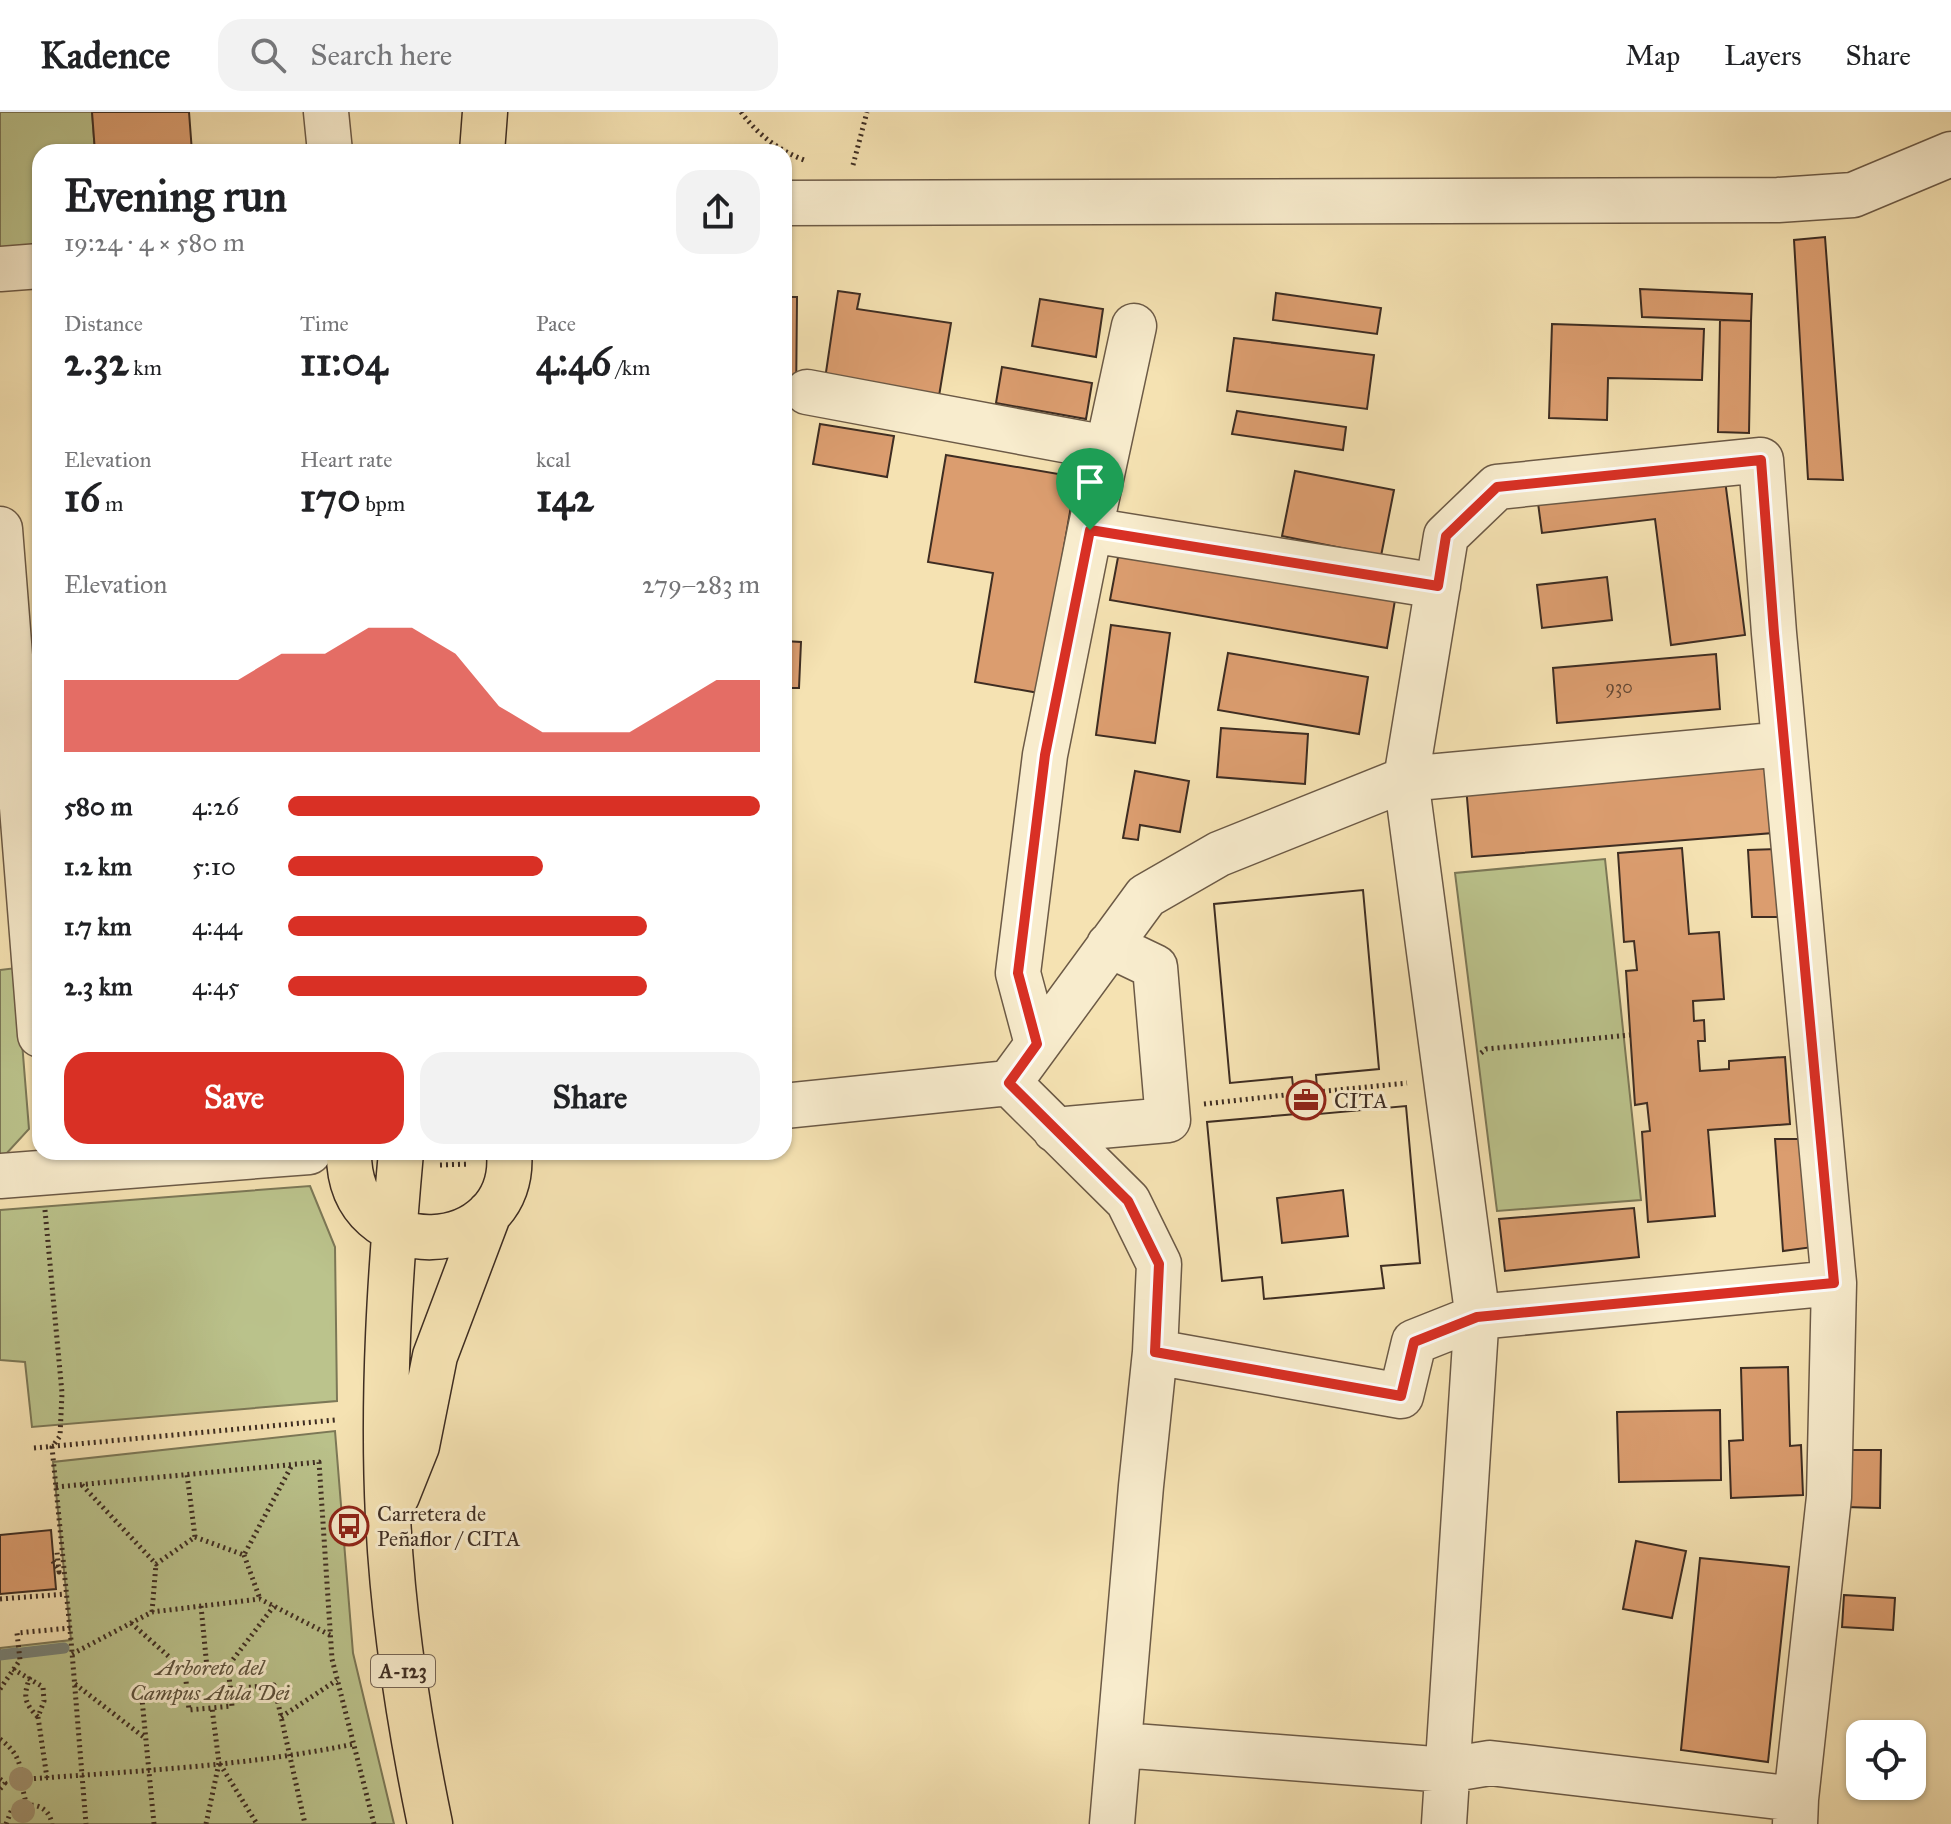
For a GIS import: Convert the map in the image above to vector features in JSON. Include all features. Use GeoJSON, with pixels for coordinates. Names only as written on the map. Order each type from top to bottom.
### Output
{"type":"FeatureCollection","features":[{"type":"Feature","properties":{"kind":"main road"},"geometry":{"type":"LineString","coordinates":[[483,144],[485,112]]}},
{"type":"Feature","properties":{"kind":"main road"},"geometry":{"type":"LineString","coordinates":[[349,1160],[359,1199],[368,1212],[395,1231],[414,1238],[435,1239],[455,1235],[489,1213]]}},
{"type":"Feature","properties":{"kind":"main road","name":"A-123"},"geometry":{"type":"LineString","coordinates":[[400,1160],[388,1321],[388,1517],[398,1632],[411,1728],[430,1824]]}},
{"type":"Feature","properties":{"kind":"main road"},"geometry":{"type":"LineString","coordinates":[[388,1517],[417,1446],[435,1356],[489,1213],[506,1181],[510,1160]]}},
{"type":"Feature","properties":{"kind":"street"},"geometry":{"type":"LineString","coordinates":[[326,112],[329,144]]}},
{"type":"Feature","properties":{"kind":"street"},"geometry":{"type":"LineString","coordinates":[[792,203],[1778,200],[1853,195],[1951,154]]}},
{"type":"Feature","properties":{"kind":"street"},"geometry":{"type":"LineString","coordinates":[[0,269],[32,267]]}},
{"type":"Feature","properties":{"kind":"street"},"geometry":{"type":"LineString","coordinates":[[1037,1044],[1018,973],[1045,755],[1134,326]]}},
{"type":"Feature","properties":{"kind":"street"},"geometry":{"type":"LineString","coordinates":[[807,392],[1107,448]]}},
{"type":"Feature","properties":{"kind":"street"},"geometry":{"type":"LineString","coordinates":[[1121,1745],[1447,1770],[1490,1763],[1796,1812],[1829,1497],[1834,1283],[1761,460],[1497,487],[1446,536],[1406,779],[1477,1317],[1447,1770],[1444,1824]]}},
{"type":"Feature","properties":{"kind":"street"},"geometry":{"type":"LineString","coordinates":[[0,529],[17,657],[8,734],[32,960]]}},
{"type":"Feature","properties":{"kind":"street"},"geometry":{"type":"LineString","coordinates":[[1090,530],[1438,586]]}},
{"type":"Feature","properties":{"kind":"street"},"geometry":{"type":"LineString","coordinates":[[792,1105],[1009,1083],[1146,896],[1219,854],[1406,779],[1784,744]]}},
{"type":"Feature","properties":{"kind":"street"},"geometry":{"type":"LineString","coordinates":[[1055,1130],[1168,1120],[1155,967],[1109,945]]}},
{"type":"Feature","properties":{"kind":"street"},"geometry":{"type":"LineString","coordinates":[[1009,1083],[1128,1201],[1159,1264],[1155,1352],[1112,1824]]}},
{"type":"Feature","properties":{"kind":"street"},"geometry":{"type":"LineString","coordinates":[[0,1176],[48,1178],[185,1160]]}},
{"type":"Feature","properties":{"kind":"street"},"geometry":{"type":"LineString","coordinates":[[1155,1352],[1401,1396],[1414,1342],[1477,1317],[1834,1283]]}},
{"type":"Feature","properties":{"kind":"path"},"geometry":{"type":"LineString","coordinates":[[741,112],[755,131],[775,144]]}},
{"type":"Feature","properties":{"kind":"path"},"geometry":{"type":"LineString","coordinates":[[840,203],[867,112]]}},
{"type":"Feature","properties":{"kind":"path"},"geometry":{"type":"LineString","coordinates":[[792,155],[813,163]]}},
{"type":"Feature","properties":{"kind":"path"},"geometry":{"type":"LineString","coordinates":[[48,1178],[62,1393],[60,1436],[52,1447],[86,1824]]}},
{"type":"Feature","properties":{"kind":"path"},"geometry":{"type":"LineString","coordinates":[[34,1448],[335,1420]]}},
{"type":"Feature","properties":{"kind":"path"},"geometry":{"type":"LineString","coordinates":[[56,1487],[319,1462],[332,1659],[374,1824]]}},
{"type":"Feature","properties":{"kind":"path"},"geometry":{"type":"LineString","coordinates":[[260,1599],[244,1555],[292,1465]]}},
{"type":"Feature","properties":{"kind":"path"},"geometry":{"type":"LineString","coordinates":[[187,1474],[195,1537]]}},
{"type":"Feature","properties":{"kind":"path"},"geometry":{"type":"LineString","coordinates":[[82,1485],[156,1564],[152,1612]]}},
{"type":"Feature","properties":{"kind":"path"},"geometry":{"type":"LineString","coordinates":[[195,1537],[244,1555]]}},
{"type":"Feature","properties":{"kind":"path"},"geometry":{"type":"LineString","coordinates":[[156,1564],[195,1537]]}},
{"type":"Feature","properties":{"kind":"path"},"geometry":{"type":"LineString","coordinates":[[53,1561],[59,1572],[57,1552]]}},
{"type":"Feature","properties":{"kind":"path"},"geometry":{"type":"LineString","coordinates":[[0,1599],[66,1594]]}},
{"type":"Feature","properties":{"kind":"path"},"geometry":{"type":"LineString","coordinates":[[72,1654],[152,1612],[260,1599],[330,1635]]}},
{"type":"Feature","properties":{"kind":"path"},"geometry":{"type":"LineString","coordinates":[[201,1606],[207,1668]]}},
{"type":"Feature","properties":{"kind":"path"},"geometry":{"type":"LineString","coordinates":[[131,1623],[185,1671],[189,1710],[232,1706],[228,1666],[274,1606]]}},
{"type":"Feature","properties":{"kind":"path"},"geometry":{"type":"LineString","coordinates":[[0,1689],[20,1660],[17,1633],[70,1628]]}},
{"type":"Feature","properties":{"kind":"path"},"geometry":{"type":"LineString","coordinates":[[185,1671],[228,1666]]}},
{"type":"Feature","properties":{"kind":"path"},"geometry":{"type":"LineString","coordinates":[[13,1669],[43,1687],[44,1701],[38,1717],[47,1778]]}},
{"type":"Feature","properties":{"kind":"path"},"geometry":{"type":"LineString","coordinates":[[30,1677],[24,1694],[26,1705],[38,1717]]}},
{"type":"Feature","properties":{"kind":"path"},"geometry":{"type":"LineString","coordinates":[[281,1717],[337,1680]]}},
{"type":"Feature","properties":{"kind":"path"},"geometry":{"type":"LineString","coordinates":[[74,1683],[145,1738]]}},
{"type":"Feature","properties":{"kind":"path"},"geometry":{"type":"LineString","coordinates":[[231,1689],[274,1685],[305,1824]]}},
{"type":"Feature","properties":{"kind":"path"},"geometry":{"type":"LineString","coordinates":[[154,1824],[142,1699],[187,1691]]}},
{"type":"Feature","properties":{"kind":"path"},"geometry":{"type":"LineString","coordinates":[[206,1824],[219,1763],[212,1708]]}},
{"type":"Feature","properties":{"kind":"path"},"geometry":{"type":"LineString","coordinates":[[0,1739],[19,1761],[21,1772]]}},
{"type":"Feature","properties":{"kind":"path"},"geometry":{"type":"LineString","coordinates":[[22,1786],[28,1779],[149,1772],[291,1757],[354,1744]]}},
{"type":"Feature","properties":{"kind":"path"},"geometry":{"type":"LineString","coordinates":[[219,1763],[257,1824]]}},
{"type":"Feature","properties":{"kind":"path"},"geometry":{"type":"LineString","coordinates":[[21,1772],[28,1779]]}},
{"type":"Feature","properties":{"kind":"path"},"geometry":{"type":"LineString","coordinates":[[14,1781],[15,1775],[21,1772]]}},
{"type":"Feature","properties":{"kind":"path"},"geometry":{"type":"LineString","coordinates":[[0,1789],[2,1781],[14,1781],[22,1786],[26,1803]]}},
{"type":"Feature","properties":{"kind":"path"},"geometry":{"type":"LineString","coordinates":[[6,1824],[12,1809],[26,1803],[41,1806],[52,1824]]}},
{"type":"Feature","properties":{"kind":"green space"},"geometry":{"type":"Polygon","coordinates":[[[0,112],[92,112],[94,144],[32,144],[32,254],[0,256],[0,112]]]}},
{"type":"Feature","properties":{"kind":"green space"},"geometry":{"type":"Polygon","coordinates":[[[1605,859],[1641,1200],[1497,1211],[1455,873],[1605,859]]]}},
{"type":"Feature","properties":{"kind":"green space"},"geometry":{"type":"Polygon","coordinates":[[[16,968],[29,1129],[6,1154],[0,1154],[0,970],[16,968]]]}},
{"type":"Feature","properties":{"kind":"green space"},"geometry":{"type":"Polygon","coordinates":[[[310,1186],[335,1247],[337,1401],[32,1427],[25,1362],[0,1360],[0,1210],[310,1186]]]}},
{"type":"Feature","properties":{"kind":"green space","name":"Arboreto del Campus Aula Dei"},"geometry":{"type":"Polygon","coordinates":[[[335,1431],[353,1653],[394,1824],[0,1824],[0,1648],[71,1640],[53,1462],[335,1431]]]}},
{"type":"Feature","properties":{"kind":"building"},"geometry":{"type":"Polygon","coordinates":[[[92,112],[189,112],[191,144],[94,144],[92,112]]]}},
{"type":"Feature","properties":{"kind":"building"},"geometry":{"type":"Polygon","coordinates":[[[1825,237],[1843,480],[1808,479],[1794,240],[1825,237]]]}},
{"type":"Feature","properties":{"kind":"building"},"geometry":{"type":"Polygon","coordinates":[[[1640,289],[1752,294],[1751,321],[1642,317],[1640,289]]]}},
{"type":"Feature","properties":{"kind":"building"},"geometry":{"type":"Polygon","coordinates":[[[838,291],[860,294],[857,309],[951,323],[939,396],[825,379],[838,291]]]}},
{"type":"Feature","properties":{"kind":"building"},"geometry":{"type":"Polygon","coordinates":[[[1276,293],[1381,308],[1377,334],[1273,320],[1276,293]]]}},
{"type":"Feature","properties":{"kind":"building"},"geometry":{"type":"Polygon","coordinates":[[[792,297],[797,297],[796,403],[792,403],[792,297]]]}},
{"type":"Feature","properties":{"kind":"building"},"geometry":{"type":"Polygon","coordinates":[[[1040,299],[1103,309],[1096,357],[1032,346],[1040,299]]]}},
{"type":"Feature","properties":{"kind":"building"},"geometry":{"type":"Polygon","coordinates":[[[1720,320],[1751,321],[1749,433],[1718,432],[1720,320]]]}},
{"type":"Feature","properties":{"kind":"building"},"geometry":{"type":"Polygon","coordinates":[[[1552,324],[1704,329],[1702,380],[1608,378],[1607,420],[1549,418],[1552,324]]]}},
{"type":"Feature","properties":{"kind":"building"},"geometry":{"type":"Polygon","coordinates":[[[1234,338],[1374,355],[1367,409],[1227,391],[1234,338]]]}},
{"type":"Feature","properties":{"kind":"building"},"geometry":{"type":"Polygon","coordinates":[[[1002,367],[1092,383],[1086,419],[996,403],[1002,367]]]}},
{"type":"Feature","properties":{"kind":"building"},"geometry":{"type":"Polygon","coordinates":[[[1237,411],[1346,427],[1343,450],[1232,434],[1237,411]]]}},
{"type":"Feature","properties":{"kind":"building"},"geometry":{"type":"Polygon","coordinates":[[[820,424],[894,436],[887,477],[813,464],[820,424]]]}},
{"type":"Feature","properties":{"kind":"building"},"geometry":{"type":"Polygon","coordinates":[[[946,455],[1076,477],[1039,693],[975,682],[993,573],[928,562],[946,455]]]}},
{"type":"Feature","properties":{"kind":"building"},"geometry":{"type":"Polygon","coordinates":[[[1295,471],[1394,490],[1381,556],[1282,536],[1295,471]]]}},
{"type":"Feature","properties":{"kind":"building"},"geometry":{"type":"Polygon","coordinates":[[[1725,480],[1745,635],[1671,645],[1655,519],[1542,533],[1538,503],[1725,480]]]}},
{"type":"Feature","properties":{"kind":"building"},"geometry":{"type":"Polygon","coordinates":[[[1119,552],[1395,600],[1387,648],[1110,600],[1119,552]]]}},
{"type":"Feature","properties":{"kind":"building"},"geometry":{"type":"Polygon","coordinates":[[[1607,577],[1612,620],[1542,628],[1537,585],[1607,577]]]}},
{"type":"Feature","properties":{"kind":"building"},"geometry":{"type":"Polygon","coordinates":[[[1111,625],[1170,633],[1155,743],[1096,735],[1111,625]]]}},
{"type":"Feature","properties":{"kind":"building"},"geometry":{"type":"Polygon","coordinates":[[[792,641],[801,642],[799,688],[792,688],[792,641]]]}},
{"type":"Feature","properties":{"kind":"building"},"geometry":{"type":"Polygon","coordinates":[[[1228,653],[1368,677],[1359,734],[1218,710],[1228,653]]]}},
{"type":"Feature","properties":{"kind":"building"},"geometry":{"type":"Polygon","coordinates":[[[1716,654],[1720,709],[1557,723],[1553,668],[1716,654]]]}},
{"type":"Feature","properties":{"kind":"building"},"geometry":{"type":"Polygon","coordinates":[[[1221,728],[1308,734],[1305,784],[1217,777],[1221,728]]]}},
{"type":"Feature","properties":{"kind":"building"},"geometry":{"type":"Polygon","coordinates":[[[1767,762],[1773,833],[1472,857],[1466,786],[1767,762]]]}},
{"type":"Feature","properties":{"kind":"building"},"geometry":{"type":"Polygon","coordinates":[[[1135,771],[1189,781],[1180,832],[1140,825],[1138,840],[1123,838],[1135,771]]]}},
{"type":"Feature","properties":{"kind":"building"},"geometry":{"type":"Polygon","coordinates":[[[1682,848],[1689,934],[1719,932],[1724,999],[1693,1001],[1694,1021],[1704,1020],[1705,1041],[1698,1041],[1700,1071],[1729,1069],[1729,1061],[1785,1057],[1790,1124],[1708,1130],[1715,1216],[1648,1222],[1642,1132],[1650,1131],[1647,1103],[1635,1105],[1626,971],[1637,970],[1634,941],[1624,942],[1618,853],[1682,848]]]}},
{"type":"Feature","properties":{"kind":"building"},"geometry":{"type":"Polygon","coordinates":[[[1777,849],[1781,917],[1752,917],[1748,850],[1777,849]]]}},
{"type":"Feature","properties":{"kind":"building","name":"CITA"},"geometry":{"type":"Polygon","coordinates":[[[1363,890],[1379,1069],[1316,1075],[1319,1114],[1406,1106],[1420,1263],[1381,1266],[1384,1288],[1264,1299],[1262,1277],[1222,1281],[1207,1122],[1296,1114],[1292,1077],[1230,1083],[1214,904],[1363,890]],[[1343,1190],[1277,1198],[1282,1243],[1348,1236],[1343,1190]]]}},
{"type":"Feature","properties":{"kind":"building","name":"CITA"},"geometry":{"type":"Polygon","coordinates":[[[1363,890],[1379,1069],[1316,1075],[1319,1114],[1406,1106],[1420,1263],[1381,1266],[1384,1288],[1264,1299],[1262,1277],[1222,1281],[1207,1122],[1296,1114],[1292,1077],[1230,1083],[1214,904],[1363,890]]]}},
{"type":"Feature","properties":{"kind":"building"},"geometry":{"type":"Polygon","coordinates":[[[1775,1139],[1807,1139],[1813,1247],[1783,1251],[1775,1139]]]}},
{"type":"Feature","properties":{"kind":"building"},"geometry":{"type":"Polygon","coordinates":[[[1634,1208],[1639,1257],[1505,1271],[1499,1219],[1634,1208]]]}},
{"type":"Feature","properties":{"kind":"building"},"geometry":{"type":"Polygon","coordinates":[[[1788,1367],[1790,1446],[1801,1445],[1803,1495],[1731,1498],[1729,1441],[1743,1440],[1741,1368],[1788,1367]]]}},
{"type":"Feature","properties":{"kind":"building"},"geometry":{"type":"Polygon","coordinates":[[[1720,1410],[1721,1480],[1619,1482],[1617,1412],[1720,1410]]]}},
{"type":"Feature","properties":{"kind":"building"},"geometry":{"type":"Polygon","coordinates":[[[1848,1450],[1881,1450],[1880,1508],[1845,1507],[1848,1450]]]}},
{"type":"Feature","properties":{"kind":"building"},"geometry":{"type":"Polygon","coordinates":[[[51,1530],[56,1589],[0,1594],[0,1535],[51,1530]]]}},
{"type":"Feature","properties":{"kind":"building"},"geometry":{"type":"Polygon","coordinates":[[[1636,1541],[1686,1551],[1672,1618],[1623,1609],[1636,1541]]]}},
{"type":"Feature","properties":{"kind":"building"},"geometry":{"type":"Polygon","coordinates":[[[1700,1558],[1789,1567],[1768,1762],[1681,1750],[1700,1558]]]}},
{"type":"Feature","properties":{"kind":"building"},"geometry":{"type":"Polygon","coordinates":[[[1844,1595],[1895,1598],[1893,1630],[1842,1627],[1844,1595]]]}},
{"type":"Feature","properties":{"kind":"waterway"},"geometry":{"type":"LineString","coordinates":[[22,1653],[64,1648]]}},
{"type":"Feature","properties":{"kind":"waterway"},"geometry":{"type":"LineString","coordinates":[[0,1655],[16,1653]]}},
{"type":"Feature","properties":{"kind":"place","name":"CITA"},"geometry":{"type":"Point","coordinates":[1306,1100]}},
{"type":"Feature","properties":{"kind":"place","name":"Carretera de Peñaflor / CITA"},"geometry":{"type":"Point","coordinates":[349,1526]}},
{"type":"Feature","properties":{"kind":"route"},"geometry":{"type":"LineString","coordinates":[[1761,460],[1834,1283],[1477,1317],[1414,1342],[1401,1396],[1155,1352],[1159,1264],[1128,1201],[1009,1083],[1037,1044],[1018,973],[1045,755],[1090,530],[1438,586],[1446,536],[1497,487],[1761,460]]}}]}
